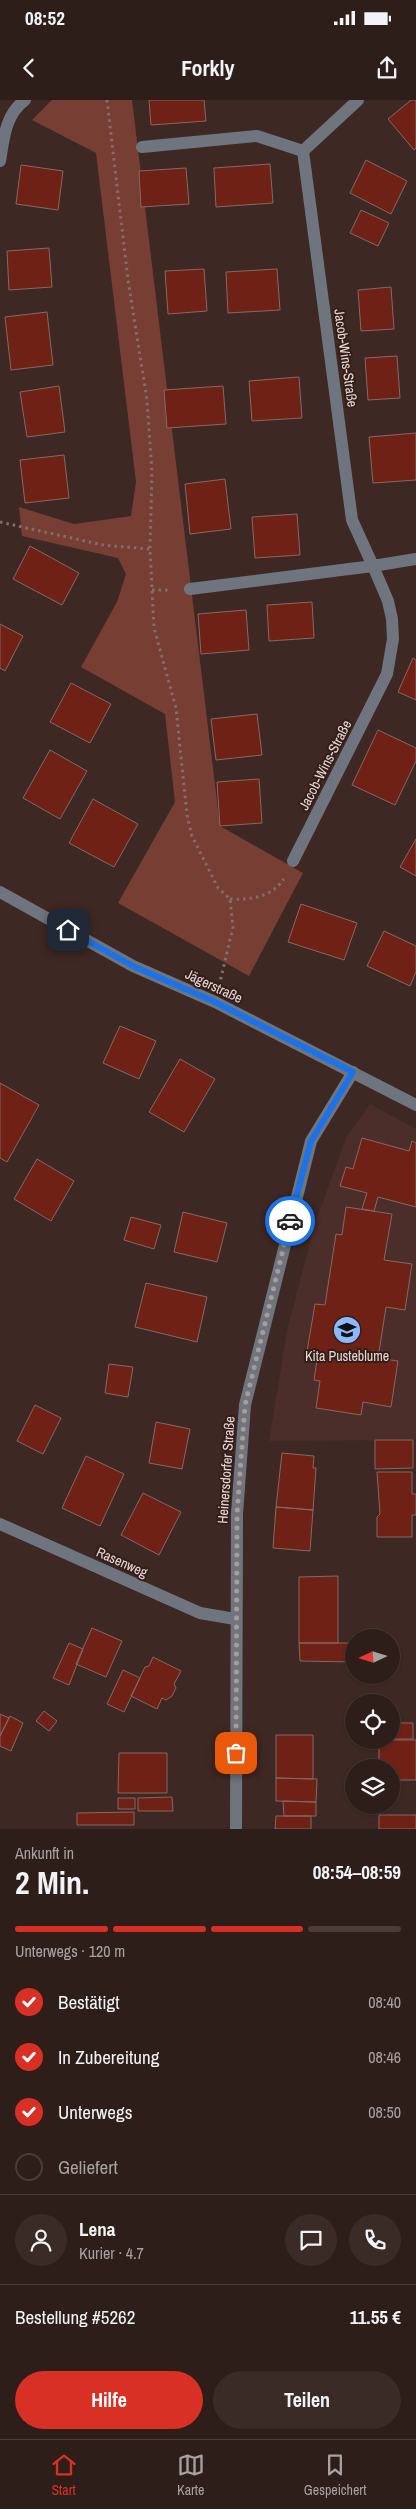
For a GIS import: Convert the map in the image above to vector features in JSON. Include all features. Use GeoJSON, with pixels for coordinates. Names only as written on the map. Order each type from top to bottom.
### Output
{"type":"FeatureCollection","features":[{"type":"Feature","properties":{"kind":"street"},"geometry":{"type":"LineString","coordinates":[[0,161],[10,116],[25,100]]}},
{"type":"Feature","properties":{"kind":"street"},"geometry":{"type":"LineString","coordinates":[[142,146],[257,136],[303,151],[358,100]]}},
{"type":"Feature","properties":{"kind":"street","name":"Jacob-Wins-Straße"},"geometry":{"type":"LineString","coordinates":[[294,861],[387,674],[393,639],[392,619],[388,601],[352,520],[303,151]]}},
{"type":"Feature","properties":{"kind":"street"},"geometry":{"type":"LineString","coordinates":[[190,589],[416,560]]}},
{"type":"Feature","properties":{"kind":"street","name":"Jägerstraße"},"geometry":{"type":"LineString","coordinates":[[0,892],[133,966],[215,1002],[416,1105]]}},
{"type":"Feature","properties":{"kind":"street","name":"Heinersdorfer Straße"},"geometry":{"type":"LineString","coordinates":[[236,1829],[235,1619],[237,1514],[245,1405],[311,1141],[353,1072]]}},
{"type":"Feature","properties":{"kind":"street","name":"Rasenweg"},"geometry":{"type":"LineString","coordinates":[[0,1524],[200,1613],[235,1619]]}},
{"type":"Feature","properties":{"kind":"path"},"geometry":{"type":"LineString","coordinates":[[107,100],[128,280],[147,400],[152,472],[150,549],[154,628],[176,708],[187,815],[192,836],[218,888],[230,900],[232,927],[215,1002]]}},
{"type":"Feature","properties":{"kind":"path"},"geometry":{"type":"LineString","coordinates":[[0,522],[103,545],[150,549]]}},
{"type":"Feature","properties":{"kind":"path"},"geometry":{"type":"LineString","coordinates":[[230,900],[255,898],[277,888],[294,861]]}},
{"type":"Feature","properties":{"kind":"shaded area"},"geometry":{"type":"Polygon","coordinates":[[[52,100],[132,100],[220,826],[303,873],[249,976],[118,903],[175,802],[165,714],[81,667],[117,602],[126,574],[118,558],[22,536],[19,507],[74,524],[131,516],[136,482],[96,153],[32,120],[52,100]]]}},
{"type":"Feature","properties":{"kind":"shaded area"},"geometry":{"type":"Polygon","coordinates":[[[370,1104],[416,1129],[416,1440],[269,1441],[287,1331],[314,1226],[346,1138],[370,1104]]]}},
{"type":"Feature","properties":{"kind":"building"},"geometry":{"type":"Polygon","coordinates":[[[149,100],[204,100],[206,121],[151,125],[149,100]]]}},
{"type":"Feature","properties":{"kind":"building"},"geometry":{"type":"Polygon","coordinates":[[[411,100],[416,100],[416,148],[414,150],[388,119],[411,100]]]}},
{"type":"Feature","properties":{"kind":"building"},"geometry":{"type":"Polygon","coordinates":[[[366,160],[407,181],[391,214],[350,193],[366,160]]]}},
{"type":"Feature","properties":{"kind":"building"},"geometry":{"type":"Polygon","coordinates":[[[270,164],[273,203],[216,207],[214,168],[270,164]]]}},
{"type":"Feature","properties":{"kind":"building"},"geometry":{"type":"Polygon","coordinates":[[[21,165],[63,171],[58,210],[16,204],[21,165]]]}},
{"type":"Feature","properties":{"kind":"building"},"geometry":{"type":"Polygon","coordinates":[[[186,168],[189,204],[141,207],[139,171],[186,168]]]}},
{"type":"Feature","properties":{"kind":"building"},"geometry":{"type":"Polygon","coordinates":[[[361,210],[389,223],[378,246],[350,233],[361,210]]]}},
{"type":"Feature","properties":{"kind":"building"},"geometry":{"type":"Polygon","coordinates":[[[49,248],[52,287],[9,290],[7,251],[49,248]]]}},
{"type":"Feature","properties":{"kind":"building"},"geometry":{"type":"Polygon","coordinates":[[[204,269],[207,311],[168,314],[165,271],[204,269]]]}},
{"type":"Feature","properties":{"kind":"building"},"geometry":{"type":"Polygon","coordinates":[[[277,269],[280,310],[228,313],[226,272],[277,269]]]}},
{"type":"Feature","properties":{"kind":"building"},"geometry":{"type":"Polygon","coordinates":[[[391,287],[394,329],[361,331],[358,290],[391,287]]]}},
{"type":"Feature","properties":{"kind":"building"},"geometry":{"type":"Polygon","coordinates":[[[47,312],[53,365],[11,370],[5,317],[47,312]]]}},
{"type":"Feature","properties":{"kind":"building"},"geometry":{"type":"Polygon","coordinates":[[[397,356],[400,398],[368,400],[365,358],[397,356]]]}},
{"type":"Feature","properties":{"kind":"building"},"geometry":{"type":"Polygon","coordinates":[[[299,377],[302,418],[252,421],[249,381],[299,377]]]}},
{"type":"Feature","properties":{"kind":"building"},"geometry":{"type":"Polygon","coordinates":[[[59,386],[65,432],[27,437],[20,392],[59,386]]]}},
{"type":"Feature","properties":{"kind":"building"},"geometry":{"type":"Polygon","coordinates":[[[223,386],[226,424],[167,428],[164,390],[223,386]]]}},
{"type":"Feature","properties":{"kind":"building"},"geometry":{"type":"Polygon","coordinates":[[[416,433],[416,480],[373,483],[369,437],[416,433]]]}},
{"type":"Feature","properties":{"kind":"building"},"geometry":{"type":"Polygon","coordinates":[[[64,455],[69,498],[25,503],[20,460],[64,455]]]}},
{"type":"Feature","properties":{"kind":"building"},"geometry":{"type":"Polygon","coordinates":[[[225,479],[231,529],[190,534],[185,484],[225,479]]]}},
{"type":"Feature","properties":{"kind":"building"},"geometry":{"type":"Polygon","coordinates":[[[297,514],[300,555],[255,558],[252,517],[297,514]]]}},
{"type":"Feature","properties":{"kind":"building"},"geometry":{"type":"Polygon","coordinates":[[[30,546],[79,573],[62,605],[13,579],[30,546]]]}},
{"type":"Feature","properties":{"kind":"building"},"geometry":{"type":"Polygon","coordinates":[[[312,602],[314,638],[269,641],[267,605],[312,602]]]}},
{"type":"Feature","properties":{"kind":"building"},"geometry":{"type":"Polygon","coordinates":[[[246,610],[249,650],[201,654],[198,614],[246,610]]]}},
{"type":"Feature","properties":{"kind":"building"},"geometry":{"type":"Polygon","coordinates":[[[0,624],[23,636],[5,671],[0,668],[0,624]]]}},
{"type":"Feature","properties":{"kind":"building"},"geometry":{"type":"Polygon","coordinates":[[[413,658],[416,660],[416,700],[398,692],[413,658]]]}},
{"type":"Feature","properties":{"kind":"building"},"geometry":{"type":"Polygon","coordinates":[[[71,683],[111,704],[90,743],[50,722],[71,683]]]}},
{"type":"Feature","properties":{"kind":"building"},"geometry":{"type":"Polygon","coordinates":[[[257,714],[262,755],[216,760],[211,719],[257,714]]]}},
{"type":"Feature","properties":{"kind":"building"},"geometry":{"type":"Polygon","coordinates":[[[378,730],[416,748],[416,761],[395,805],[352,785],[378,730]]]}},
{"type":"Feature","properties":{"kind":"building"},"geometry":{"type":"Polygon","coordinates":[[[50,750],[87,771],[60,819],[23,798],[50,750]]]}},
{"type":"Feature","properties":{"kind":"building"},"geometry":{"type":"Polygon","coordinates":[[[259,779],[262,823],[220,826],[217,782],[259,779]]]}},
{"type":"Feature","properties":{"kind":"building"},"geometry":{"type":"Polygon","coordinates":[[[93,799],[138,824],[114,867],[69,843],[93,799]]]}},
{"type":"Feature","properties":{"kind":"building"},"geometry":{"type":"Polygon","coordinates":[[[416,839],[416,876],[400,867],[416,839]]]}},
{"type":"Feature","properties":{"kind":"building"},"geometry":{"type":"Polygon","coordinates":[[[301,904],[357,923],[344,960],[288,942],[301,904]]]}},
{"type":"Feature","properties":{"kind":"building"},"geometry":{"type":"Polygon","coordinates":[[[384,931],[416,946],[416,972],[410,986],[367,966],[384,931]]]}},
{"type":"Feature","properties":{"kind":"building"},"geometry":{"type":"Polygon","coordinates":[[[120,1026],[156,1041],[139,1079],[103,1063],[120,1026]]]}},
{"type":"Feature","properties":{"kind":"building"},"geometry":{"type":"Polygon","coordinates":[[[180,1059],[215,1079],[184,1132],[149,1112],[180,1059]]]}},
{"type":"Feature","properties":{"kind":"building"},"geometry":{"type":"Polygon","coordinates":[[[0,1083],[39,1105],[7,1162],[0,1158],[0,1083]]]}},
{"type":"Feature","properties":{"kind":"building"},"geometry":{"type":"Polygon","coordinates":[[[362,1138],[409,1151],[412,1141],[416,1143],[416,1207],[378,1197],[374,1211],[362,1209],[367,1193],[340,1186],[346,1167],[353,1169],[362,1138]]]}},
{"type":"Feature","properties":{"kind":"building"},"geometry":{"type":"Polygon","coordinates":[[[37,1159],[74,1181],[51,1221],[14,1199],[37,1159]]]}},
{"type":"Feature","properties":{"kind":"building","name":"Kita Pusteblume"},"geometry":{"type":"Polygon","coordinates":[[[346,1207],[392,1214],[384,1260],[412,1264],[405,1310],[386,1307],[379,1352],[372,1351],[371,1357],[398,1361],[391,1407],[363,1402],[361,1415],[316,1408],[320,1381],[314,1380],[318,1353],[307,1351],[315,1304],[325,1305],[336,1234],[342,1235],[346,1207]]]}},
{"type":"Feature","properties":{"kind":"building"},"geometry":{"type":"Polygon","coordinates":[[[183,1212],[227,1223],[217,1262],[174,1252],[183,1212]]]}},
{"type":"Feature","properties":{"kind":"building"},"geometry":{"type":"Polygon","coordinates":[[[131,1217],[161,1225],[154,1249],[124,1240],[131,1217]]]}},
{"type":"Feature","properties":{"kind":"building"},"geometry":{"type":"Polygon","coordinates":[[[146,1283],[207,1297],[197,1342],[135,1327],[146,1283]]]}},
{"type":"Feature","properties":{"kind":"building"},"geometry":{"type":"Polygon","coordinates":[[[109,1364],[133,1367],[128,1397],[105,1393],[109,1364]]]}},
{"type":"Feature","properties":{"kind":"building"},"geometry":{"type":"Polygon","coordinates":[[[35,1405],[61,1418],[43,1454],[17,1441],[35,1405]]]}},
{"type":"Feature","properties":{"kind":"building"},"geometry":{"type":"Polygon","coordinates":[[[156,1422],[190,1429],[182,1469],[149,1463],[156,1422]]]}},
{"type":"Feature","properties":{"kind":"building"},"geometry":{"type":"Polygon","coordinates":[[[375,1440],[413,1440],[413,1468],[375,1469],[375,1440]]]}},
{"type":"Feature","properties":{"kind":"building"},"geometry":{"type":"Polygon","coordinates":[[[282,1453],[314,1456],[313,1468],[316,1468],[313,1510],[276,1507],[282,1453]]]}},
{"type":"Feature","properties":{"kind":"building"},"geometry":{"type":"Polygon","coordinates":[[[86,1456],[124,1474],[100,1526],[62,1508],[86,1456]]]}},
{"type":"Feature","properties":{"kind":"building"},"geometry":{"type":"Polygon","coordinates":[[[377,1472],[412,1472],[412,1494],[416,1494],[416,1515],[412,1515],[412,1537],[377,1537],[377,1517],[380,1514],[377,1472]]]}},
{"type":"Feature","properties":{"kind":"building"},"geometry":{"type":"Polygon","coordinates":[[[143,1493],[181,1512],[159,1555],[121,1535],[143,1493]]]}},
{"type":"Feature","properties":{"kind":"building"},"geometry":{"type":"Polygon","coordinates":[[[276,1507],[313,1510],[310,1551],[273,1548],[276,1507]]]}},
{"type":"Feature","properties":{"kind":"building"},"geometry":{"type":"Polygon","coordinates":[[[338,1576],[338,1643],[299,1643],[299,1577],[338,1576]]]}},
{"type":"Feature","properties":{"kind":"building"},"geometry":{"type":"Polygon","coordinates":[[[92,1628],[122,1641],[106,1677],[76,1664],[92,1628]]]}},
{"type":"Feature","properties":{"kind":"building"},"geometry":{"type":"Polygon","coordinates":[[[69,1643],[83,1649],[69,1685],[53,1678],[69,1643]]]}},
{"type":"Feature","properties":{"kind":"building"},"geometry":{"type":"Polygon","coordinates":[[[299,1643],[345,1643],[345,1662],[300,1661],[299,1643]]]}},
{"type":"Feature","properties":{"kind":"building"},"geometry":{"type":"Polygon","coordinates":[[[153,1657],[181,1671],[174,1684],[176,1688],[172,1696],[166,1700],[162,1698],[157,1709],[131,1696],[145,1667],[149,1666],[153,1657]]]}},
{"type":"Feature","properties":{"kind":"building"},"geometry":{"type":"Polygon","coordinates":[[[123,1670],[140,1678],[124,1712],[107,1704],[123,1670]]]}},
{"type":"Feature","properties":{"kind":"building"},"geometry":{"type":"Polygon","coordinates":[[[44,1711],[57,1721],[49,1731],[36,1721],[44,1711]]]}},
{"type":"Feature","properties":{"kind":"building"},"geometry":{"type":"Polygon","coordinates":[[[0,1714],[9,1718],[0,1736],[0,1714]]]}},
{"type":"Feature","properties":{"kind":"building"},"geometry":{"type":"Polygon","coordinates":[[[10,1716],[23,1723],[11,1751],[0,1746],[0,1736],[10,1716]]]}},
{"type":"Feature","properties":{"kind":"building"},"geometry":{"type":"Polygon","coordinates":[[[400,1723],[413,1723],[413,1739],[400,1739],[400,1723]]]}},
{"type":"Feature","properties":{"kind":"building"},"geometry":{"type":"Polygon","coordinates":[[[276,1735],[313,1735],[313,1779],[276,1778],[276,1735]]]}},
{"type":"Feature","properties":{"kind":"building"},"geometry":{"type":"Polygon","coordinates":[[[400,1740],[416,1740],[416,1780],[400,1780],[400,1759],[379,1759],[379,1749],[400,1749],[400,1740]]]}},
{"type":"Feature","properties":{"kind":"building"},"geometry":{"type":"Polygon","coordinates":[[[119,1753],[167,1753],[167,1793],[118,1793],[119,1753]]]}},
{"type":"Feature","properties":{"kind":"building"},"geometry":{"type":"Polygon","coordinates":[[[276,1778],[317,1779],[316,1802],[276,1801],[276,1778]]]}},
{"type":"Feature","properties":{"kind":"building"},"geometry":{"type":"Polygon","coordinates":[[[172,1797],[173,1811],[138,1811],[138,1798],[172,1797]]]}},
{"type":"Feature","properties":{"kind":"building"},"geometry":{"type":"Polygon","coordinates":[[[118,1798],[135,1798],[135,1809],[118,1809],[118,1798]]]}},
{"type":"Feature","properties":{"kind":"building"},"geometry":{"type":"Polygon","coordinates":[[[283,1801],[316,1802],[316,1816],[284,1816],[283,1801]]]}},
{"type":"Feature","properties":{"kind":"building"},"geometry":{"type":"Polygon","coordinates":[[[134,1812],[134,1825],[77,1825],[77,1813],[134,1812]]]}},
{"type":"Feature","properties":{"kind":"building"},"geometry":{"type":"Polygon","coordinates":[[[379,1815],[416,1815],[416,1829],[379,1829],[379,1815]]]}},
{"type":"Feature","properties":{"kind":"building"},"geometry":{"type":"Polygon","coordinates":[[[276,1816],[311,1816],[311,1829],[275,1829],[276,1816]]]}},
{"type":"Feature","properties":{"kind":"way so far"},"geometry":{"type":"LineString","coordinates":[[236,1753],[235,1619],[237,1514],[245,1405],[290,1221]]}},
{"type":"Feature","properties":{"kind":"place","name":"Kita Pusteblume"},"geometry":{"type":"Point","coordinates":[347,1330]}},
{"type":"Feature","properties":{"kind":"route"},"geometry":{"type":"LineString","coordinates":[[68,930],[133,966],[215,1002],[353,1072],[311,1141],[290,1221]]}}]}
